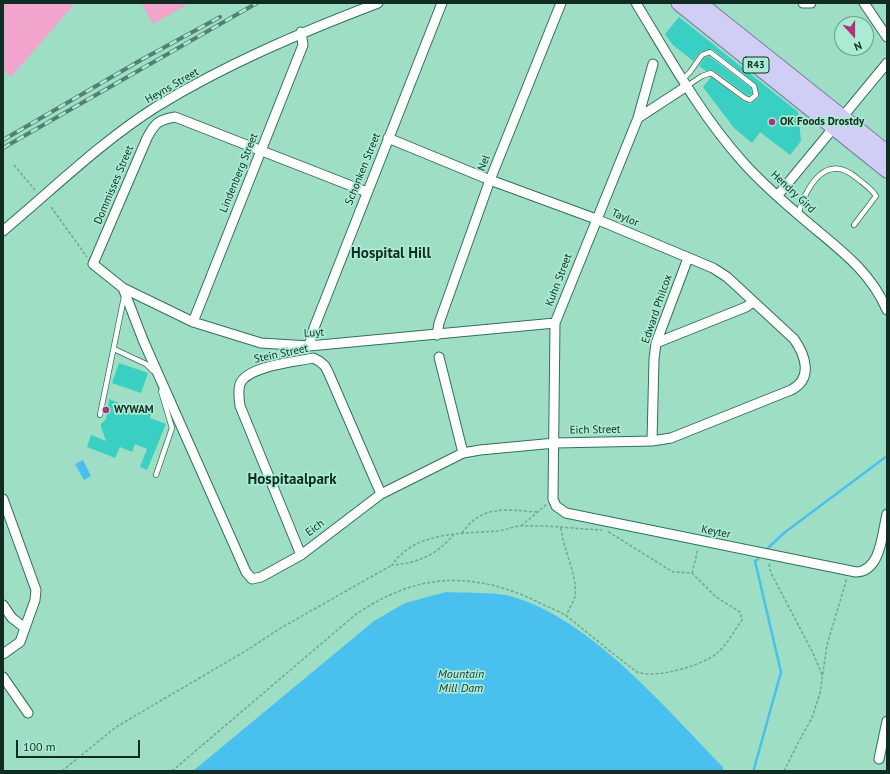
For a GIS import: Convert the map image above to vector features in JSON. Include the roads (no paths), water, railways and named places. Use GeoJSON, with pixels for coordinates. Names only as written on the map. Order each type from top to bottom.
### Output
{"type":"FeatureCollection","features":[{"type":"Feature","properties":{"kind":"main road","name":"R43"},"geometry":{"type":"LineString","coordinates":[[679,3],[838,121],[887,153]]}},
{"type":"Feature","properties":{"kind":"main road","name":"R43"},"geometry":{"type":"LineString","coordinates":[[699,3],[766,57],[838,121],[887,170]]}},
{"type":"Feature","properties":{"kind":"street","name":"Heyns Street"},"geometry":{"type":"LineString","coordinates":[[3,231],[110,142],[156,108],[301,32],[378,3]]}},
{"type":"Feature","properties":{"kind":"street","name":"Schonken Street"},"geometry":{"type":"LineString","coordinates":[[309,346],[314,328],[442,3]]}},
{"type":"Feature","properties":{"kind":"street","name":"Nel"},"geometry":{"type":"LineString","coordinates":[[437,335],[439,323],[490,180],[561,3]]}},
{"type":"Feature","properties":{"kind":"street","name":"Hendry Gird"},"geometry":{"type":"LineString","coordinates":[[636,3],[718,132],[743,162],[862,271],[876,288],[887,310]]}},
{"type":"Feature","properties":{"kind":"street"},"geometry":{"type":"LineString","coordinates":[[803,3],[812,3]]}},
{"type":"Feature","properties":{"kind":"street"},"geometry":{"type":"LineString","coordinates":[[864,3],[887,37]]}},
{"type":"Feature","properties":{"kind":"street","name":"Lindenberg Street"},"geometry":{"type":"LineString","coordinates":[[193,322],[303,45],[301,32]]}},
{"type":"Feature","properties":{"kind":"street"},"geometry":{"type":"LineString","coordinates":[[778,195],[887,63]]}},
{"type":"Feature","properties":{"kind":"street","name":"Kuhn Street"},"geometry":{"type":"LineString","coordinates":[[566,514],[556,506],[553,499],[555,443],[555,323],[638,118],[653,64]]}},
{"type":"Feature","properties":{"kind":"street"},"geometry":{"type":"LineString","coordinates":[[638,118],[685,82]]}},
{"type":"Feature","properties":{"kind":"street","name":"Dommisses Street"},"geometry":{"type":"LineString","coordinates":[[92,264],[147,138],[153,126],[162,119],[175,117],[261,152]]}},
{"type":"Feature","properties":{"kind":"street","name":"Taylor"},"geometry":{"type":"LineString","coordinates":[[388,138],[490,180],[596,219],[713,268],[727,277],[794,339],[804,358],[805,376]]}},
{"type":"Feature","properties":{"kind":"street"},"geometry":{"type":"LineString","coordinates":[[261,152],[367,192]]}},
{"type":"Feature","properties":{"kind":"street","name":"Edward Philcox"},"geometry":{"type":"LineString","coordinates":[[652,441],[654,359],[656,343],[688,258]]}},
{"type":"Feature","properties":{"kind":"street","name":"Luyt"},"geometry":{"type":"LineString","coordinates":[[92,264],[124,291],[193,322],[261,343],[309,346],[555,323]]}},
{"type":"Feature","properties":{"kind":"street","name":"Eich"},"geometry":{"type":"LineString","coordinates":[[124,291],[143,340],[246,572],[252,579],[261,577],[301,554],[381,494]]}},
{"type":"Feature","properties":{"kind":"street"},"geometry":{"type":"LineString","coordinates":[[656,343],[753,302]]}},
{"type":"Feature","properties":{"kind":"street"},"geometry":{"type":"LineString","coordinates":[[440,357],[463,453]]}},
{"type":"Feature","properties":{"kind":"street","name":"Stein Street"},"geometry":{"type":"LineString","coordinates":[[301,554],[240,406],[240,385],[245,376],[258,370],[313,358],[319,361],[329,374],[381,494]]}},
{"type":"Feature","properties":{"kind":"street","name":"Eich Street"},"geometry":{"type":"LineString","coordinates":[[381,494],[463,453],[555,443],[652,441],[671,438],[791,390],[802,383],[805,376]]}},
{"type":"Feature","properties":{"kind":"street"},"geometry":{"type":"LineString","coordinates":[[3,499],[36,590],[35,600],[20,642],[3,654]]}},
{"type":"Feature","properties":{"kind":"street","name":"Keyter"},"geometry":{"type":"LineString","coordinates":[[566,514],[849,571],[862,572],[876,559],[887,514]]}},
{"type":"Feature","properties":{"kind":"street"},"geometry":{"type":"LineString","coordinates":[[3,605],[12,618],[25,628]]}},
{"type":"Feature","properties":{"kind":"street"},"geometry":{"type":"LineString","coordinates":[[3,677],[28,712]]}},
{"type":"Feature","properties":{"kind":"street"},"geometry":{"type":"LineString","coordinates":[[879,759],[887,721]]}},
{"type":"Feature","properties":{"kind":"lane"},"geometry":{"type":"LineString","coordinates":[[710,52],[754,86],[756,95],[750,100],[745,98],[711,73],[685,82],[702,55],[710,52]]}},
{"type":"Feature","properties":{"kind":"lane"},"geometry":{"type":"LineString","coordinates":[[798,214],[804,195],[815,180],[827,171],[844,169],[850,172],[876,196],[854,225]]}},
{"type":"Feature","properties":{"kind":"lane"},"geometry":{"type":"LineString","coordinates":[[100,415],[114,349],[124,291]]}},
{"type":"Feature","properties":{"kind":"lane"},"geometry":{"type":"LineString","coordinates":[[114,349],[151,367],[170,414],[172,431],[156,475]]}},
{"type":"Feature","properties":{"kind":"water"},"geometry":{"type":"Polygon","coordinates":[[[83,460],[91,476],[84,480],[75,464],[83,460]]]}},
{"type":"Feature","properties":{"kind":"water","name":"Mountain Mill Dam"},"geometry":{"type":"Polygon","coordinates":[[[446,592],[488,593],[510,596],[540,607],[569,624],[597,644],[652,693],[723,767],[723,771],[193,771],[374,621],[405,603],[446,592]]]}},
{"type":"Feature","properties":{"kind":"waterway"},"geometry":{"type":"LineString","coordinates":[[768,548],[784,533],[887,456]]}},
{"type":"Feature","properties":{"kind":"waterway"},"geometry":{"type":"LineString","coordinates":[[754,769],[781,672],[755,561],[758,559]]}},
{"type":"Feature","properties":{"kind":"railway"},"geometry":{"type":"LineString","coordinates":[[3,148],[257,3]]}},
{"type":"Feature","properties":{"kind":"railway"},"geometry":{"type":"LineString","coordinates":[[3,140],[141,60],[220,17]]}},
{"type":"Feature","properties":{"kind":"place","name":"OK Foods Drostdy"},"geometry":{"type":"Point","coordinates":[772,122]}},
{"type":"Feature","properties":{"kind":"place","name":"WYWAM"},"geometry":{"type":"Point","coordinates":[106,410]}},
{"type":"Feature","properties":{"kind":"district","name":"Hospital Hill"},"geometry":{"type":"Point","coordinates":[391,254]}},
{"type":"Feature","properties":{"kind":"district","name":"Hospitaalpark"},"geometry":{"type":"Point","coordinates":[292,480]}}]}
